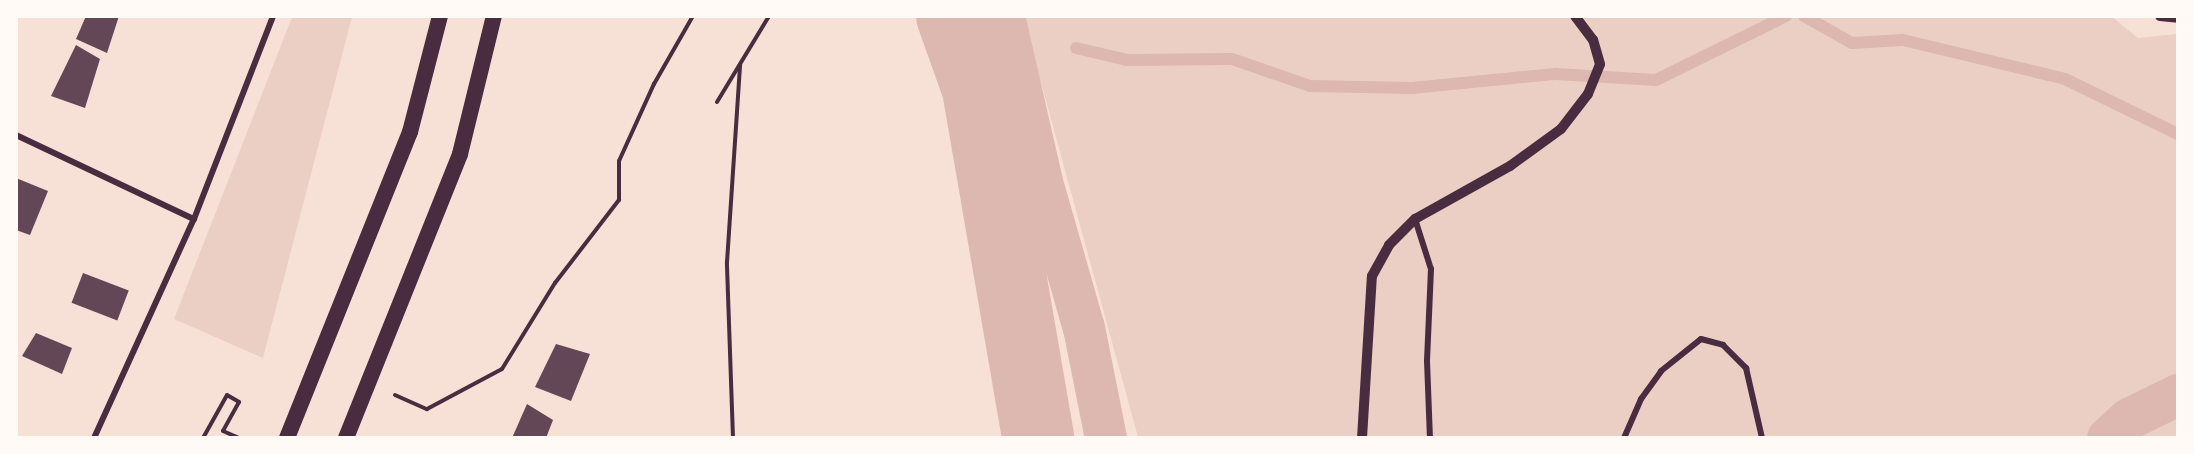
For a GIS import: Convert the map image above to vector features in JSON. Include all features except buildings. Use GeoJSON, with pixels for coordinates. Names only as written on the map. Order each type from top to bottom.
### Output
{"type":"FeatureCollection","features":[{"type":"Feature","properties":{"kind":"highway"},"geometry":{"type":"LineString","coordinates":[[287,438],[410,132],[440,16]]}},
{"type":"Feature","properties":{"kind":"highway"},"geometry":{"type":"LineString","coordinates":[[346,438],[460,154],[494,16]]}},
{"type":"Feature","properties":{"kind":"street"},"geometry":{"type":"LineString","coordinates":[[94,438],[194,219],[273,16]]}},
{"type":"Feature","properties":{"kind":"street"},"geometry":{"type":"LineString","coordinates":[[1362,438],[1372,276],[1389,245],[1415,219],[1510,166],[1561,129],[1588,94],[1599,64],[1593,40],[1575,16]]}},
{"type":"Feature","properties":{"kind":"street"},"geometry":{"type":"LineString","coordinates":[[2160,16],[2178,18]]}},
{"type":"Feature","properties":{"kind":"street"},"geometry":{"type":"LineString","coordinates":[[16,135],[194,219]]}},
{"type":"Feature","properties":{"kind":"street"},"geometry":{"type":"LineString","coordinates":[[1415,219],[1431,269],[1427,361],[1430,438]]}},
{"type":"Feature","properties":{"kind":"street"},"geometry":{"type":"LineString","coordinates":[[1624,438],[1641,399],[1661,371],[1701,339],[1723,345],[1746,368],[1762,438]]}},
{"type":"Feature","properties":{"kind":"path"},"geometry":{"type":"LineString","coordinates":[[370,383],[427,409],[502,369],[555,283],[620,200],[620,161],[654,84],[693,16]]}},
{"type":"Feature","properties":{"kind":"path"},"geometry":{"type":"LineString","coordinates":[[717,102],[769,16]]}},
{"type":"Feature","properties":{"kind":"path"},"geometry":{"type":"LineString","coordinates":[[733,438],[727,262],[740,64]]}},
{"type":"Feature","properties":{"kind":"path"},"geometry":{"type":"LineString","coordinates":[[203,438],[227,395],[239,402],[223,431],[239,438]]}},
{"type":"Feature","properties":{"kind":"shaded area"},"geometry":{"type":"Polygon","coordinates":[[[2111,16],[2138,38],[2177,34],[2177,437],[1138,437],[1023,17],[2111,16]]]}},
{"type":"Feature","properties":{"kind":"shaded area"},"geometry":{"type":"Polygon","coordinates":[[[292,17],[352,17],[263,358],[174,319],[292,17]]]}},
{"type":"Feature","properties":{"kind":"waterway"},"geometry":{"type":"LineString","coordinates":[[952,16],[978,89],[1038,438]]}},
{"type":"Feature","properties":{"kind":"waterway"},"geometry":{"type":"LineString","coordinates":[[1004,16],[1042,182],[1084,328],[1106,438]]}},
{"type":"Feature","properties":{"kind":"waterway"},"geometry":{"type":"LineString","coordinates":[[1076,48],[1127,60],[1232,59],[1310,86],[1412,88],[1556,74],[1656,80],[1786,16]]}},
{"type":"Feature","properties":{"kind":"waterway"},"geometry":{"type":"LineString","coordinates":[[1804,16],[1852,43],[1903,40],[2065,79],[2178,134]]}},
{"type":"Feature","properties":{"kind":"waterway"},"geometry":{"type":"LineString","coordinates":[[2108,438],[2129,419],[2178,395]]}}]}
